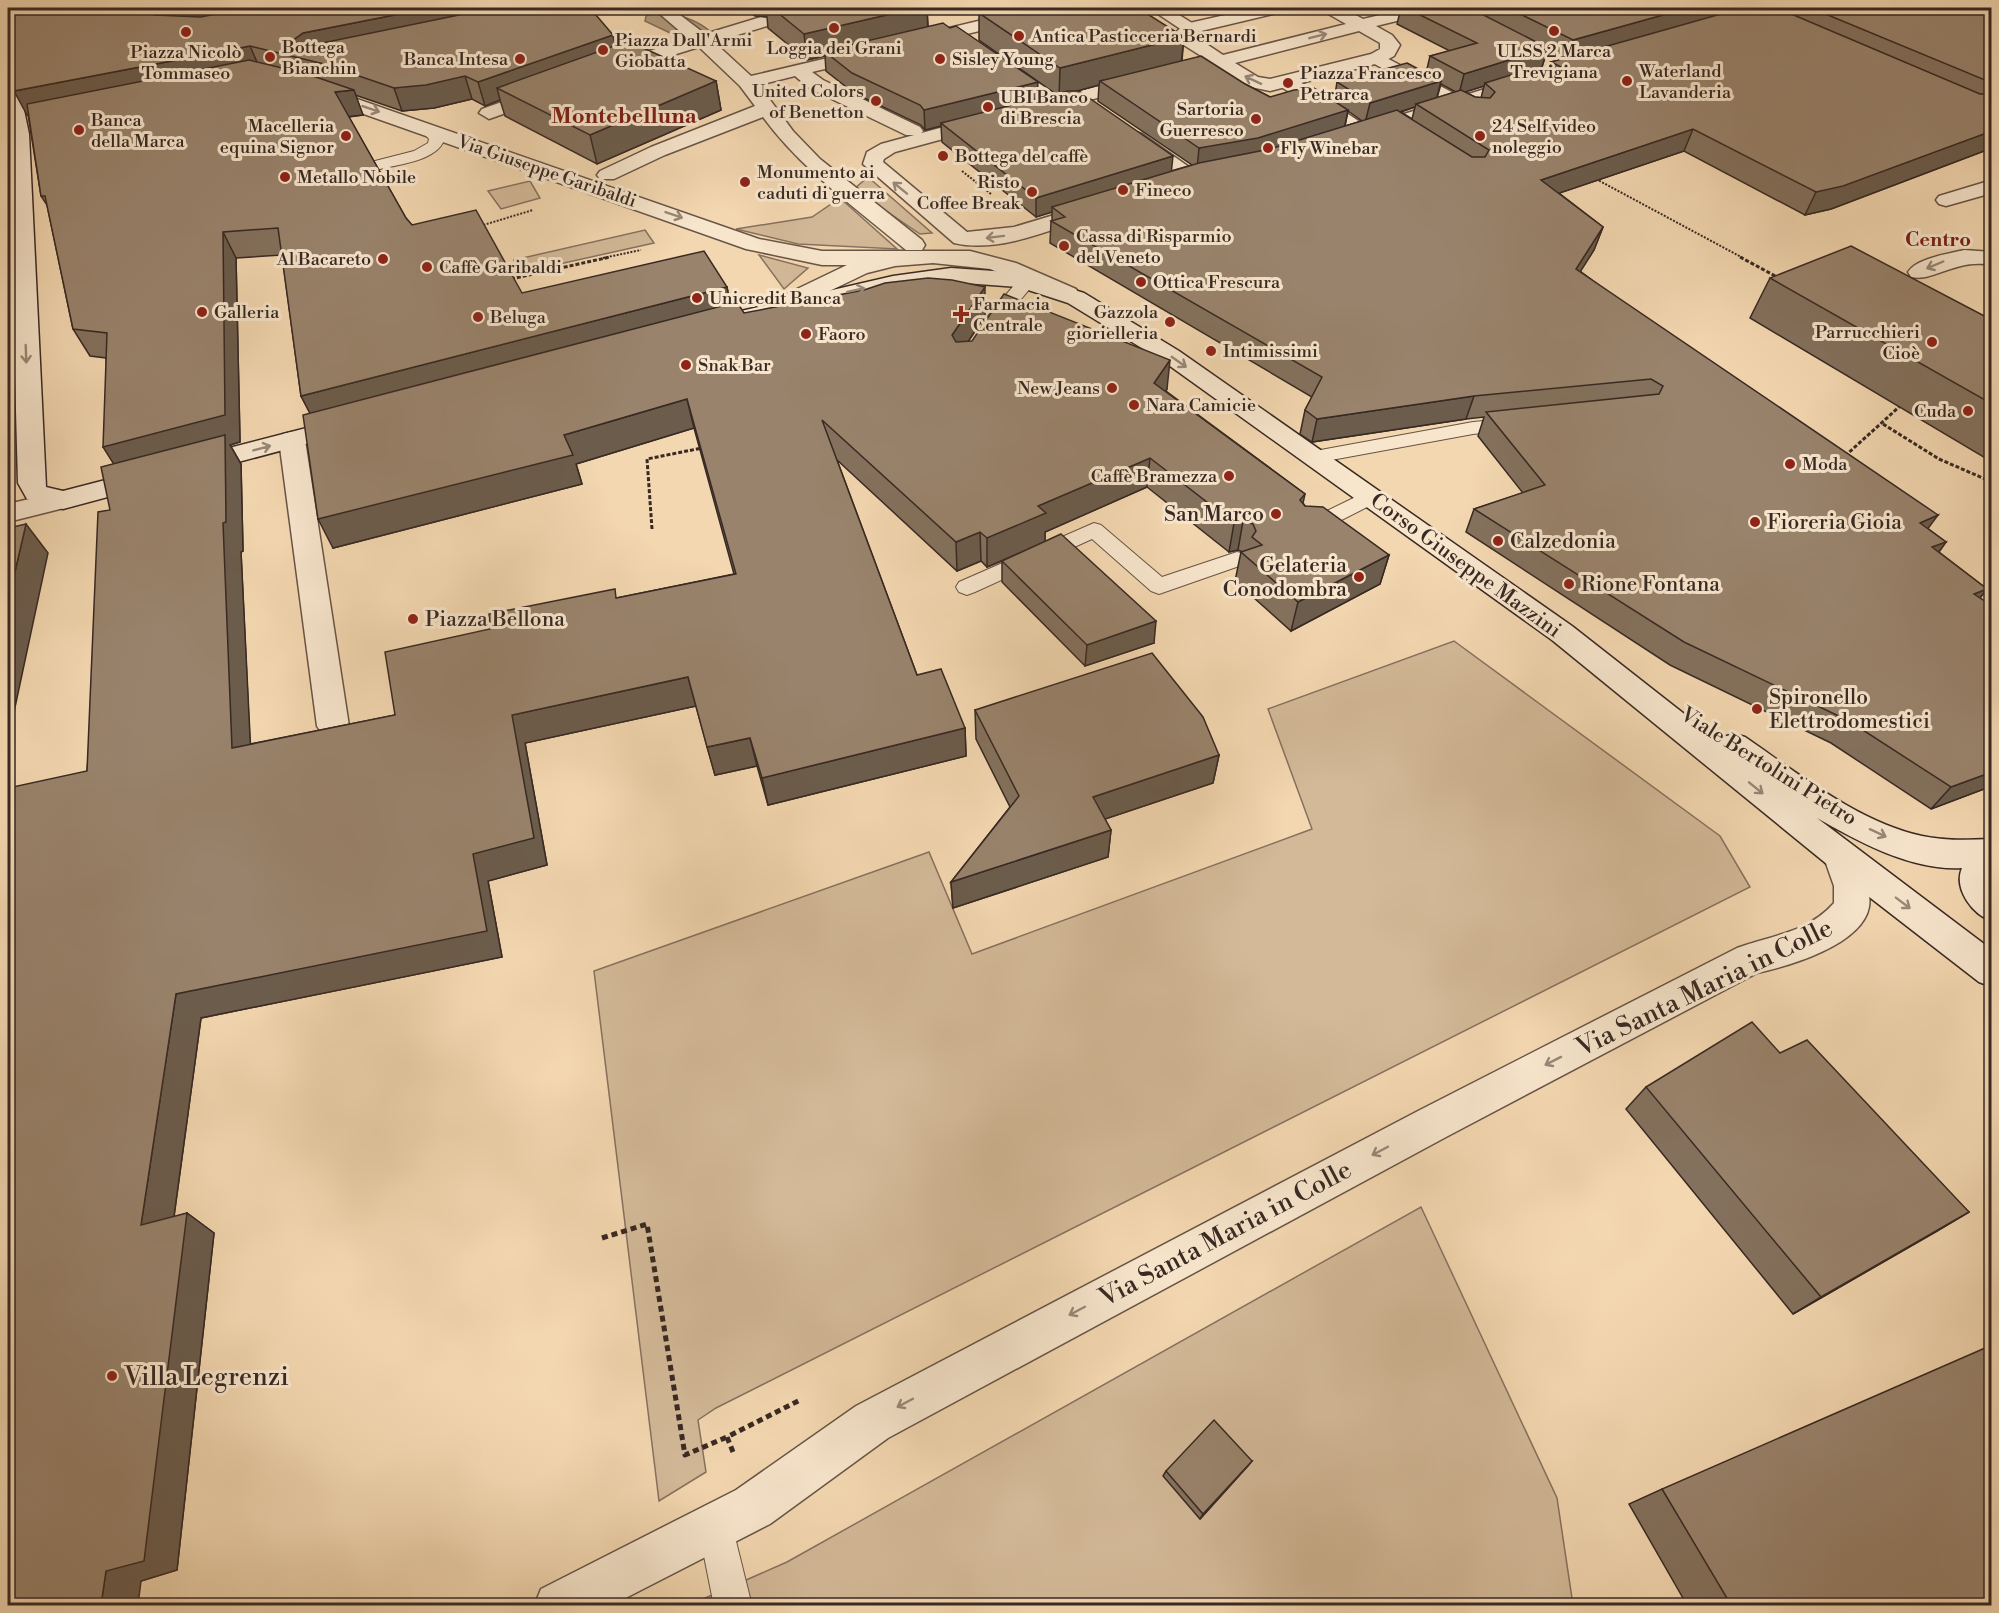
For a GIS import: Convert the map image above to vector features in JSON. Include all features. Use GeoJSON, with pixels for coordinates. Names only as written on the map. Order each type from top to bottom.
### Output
{"type":"FeatureCollection","features":[{"type":"Feature","properties":{"kind":"street"},"geometry":{"type":"LineString","coordinates":[[149,8],[145,19],[150,25],[176,33],[195,33]]}},
{"type":"Feature","properties":{"kind":"street"},"geometry":{"type":"LineString","coordinates":[[661,8],[703,41],[747,82],[766,109],[813,163],[914,260],[778,308],[728,321]]}},
{"type":"Feature","properties":{"kind":"street"},"geometry":{"type":"LineString","coordinates":[[747,82],[798,70],[867,49],[897,46],[1052,8]]}},
{"type":"Feature","properties":{"kind":"street"},"geometry":{"type":"LineString","coordinates":[[1157,8],[1191,28]]}},
{"type":"Feature","properties":{"kind":"street"},"geometry":{"type":"LineString","coordinates":[[1275,8],[1191,28],[1185,30],[1185,38],[1261,84],[1287,82],[1377,58],[1388,52],[1391,45],[1386,39],[1331,8]]}},
{"type":"Feature","properties":{"kind":"street"},"geometry":{"type":"LineString","coordinates":[[1027,111],[1056,100],[1428,8]]}},
{"type":"Feature","properties":{"kind":"street"},"geometry":{"type":"LineString","coordinates":[[592,75],[637,58],[703,41],[761,22]]}},
{"type":"Feature","properties":{"kind":"street"},"geometry":{"type":"LineString","coordinates":[[953,32],[1056,100],[1081,102],[1099,114]]}},
{"type":"Feature","properties":{"kind":"street"},"geometry":{"type":"LineString","coordinates":[[8,45],[31,483],[27,498],[9,513]]}},
{"type":"Feature","properties":{"kind":"street"},"geometry":{"type":"LineString","coordinates":[[1538,56],[1564,69]]}},
{"type":"Feature","properties":{"kind":"street"},"geometry":{"type":"LineString","coordinates":[[1343,139],[1389,131],[1459,102],[1605,57]]}},
{"type":"Feature","properties":{"kind":"street"},"geometry":{"type":"LineString","coordinates":[[1377,58],[1477,113]]}},
{"type":"Feature","properties":{"kind":"street"},"geometry":{"type":"LineString","coordinates":[[798,70],[816,84],[913,131]]}},
{"type":"Feature","properties":{"kind":"street"},"geometry":{"type":"LineString","coordinates":[[1287,82],[1389,131]]}},
{"type":"Feature","properties":{"kind":"street"},"geometry":{"type":"LineString","coordinates":[[489,113],[565,85]]}},
{"type":"Feature","properties":{"kind":"street","name":"Via Giuseppe Garibaldi"},"geometry":{"type":"LineString","coordinates":[[302,87],[723,234],[779,251],[832,259],[914,260],[972,275],[1027,277],[1076,298]]}},
{"type":"Feature","properties":{"kind":"street"},"geometry":{"type":"LineString","coordinates":[[607,175],[658,151],[766,109]]}},
{"type":"Feature","properties":{"kind":"street"},"geometry":{"type":"LineString","coordinates":[[1000,118],[888,148],[874,156],[872,161],[960,237],[987,238],[1030,230],[1116,202]]}},
{"type":"Feature","properties":{"kind":"street"},"geometry":{"type":"LineString","coordinates":[[12,127],[40,121]]}},
{"type":"Feature","properties":{"kind":"street"},"geometry":{"type":"LineString","coordinates":[[1117,126],[1192,178]]}},
{"type":"Feature","properties":{"kind":"street"},"geometry":{"type":"LineString","coordinates":[[1170,185],[1214,173]]}},
{"type":"Feature","properties":{"kind":"street"},"geometry":{"type":"LineString","coordinates":[[1946,200],[1992,186]]}},
{"type":"Feature","properties":{"kind":"street"},"geometry":{"type":"LineString","coordinates":[[1027,277],[1022,264],[1022,250],[1030,230]]}},
{"type":"Feature","properties":{"kind":"street","name":"Via Giuseppe Garibaldi"},"geometry":{"type":"LineString","coordinates":[[914,260],[954,250],[959,244],[960,237]]}},
{"type":"Feature","properties":{"kind":"street"},"geometry":{"type":"LineString","coordinates":[[1919,272],[1961,256],[1992,259]]}},
{"type":"Feature","properties":{"kind":"street","name":"Corso Giuseppe Mazzini"},"geometry":{"type":"LineString","coordinates":[[1076,298],[1161,350],[1562,633],[1840,855],[1992,971]]}},
{"type":"Feature","properties":{"kind":"street"},"geometry":{"type":"LineString","coordinates":[[9,513],[367,420]]}},
{"type":"Feature","properties":{"kind":"street"},"geometry":{"type":"LineString","coordinates":[[292,440],[333,726]]}},
{"type":"Feature","properties":{"kind":"street"},"geometry":{"type":"LineString","coordinates":[[31,483],[36,493],[63,500]]}},
{"type":"Feature","properties":{"kind":"street","name":"Viale Bertolini Pietro"},"geometry":{"type":"LineString","coordinates":[[1562,633],[1807,794],[1873,831],[1897,841],[1944,853],[1971,856],[1992,854]]}},
{"type":"Feature","properties":{"kind":"street"},"geometry":{"type":"LineString","coordinates":[[1992,854],[1978,868],[1975,876],[1977,888],[1992,907]]}},
{"type":"Feature","properties":{"kind":"street","name":"Via Santa Maria in Colle"},"geometry":{"type":"LineString","coordinates":[[558,1605],[753,1507],[872,1422],[992,1357],[1750,959],[1794,949],[1837,924],[1851,908],[1852,896],[1847,870],[1840,855]]}},
{"type":"Feature","properties":{"kind":"lane"},"geometry":{"type":"LineString","coordinates":[[1526,81],[1545,91]]}},
{"type":"Feature","properties":{"kind":"lane"},"geometry":{"type":"LineString","coordinates":[[380,164],[419,154],[435,145],[437,138],[427,129]]}},
{"type":"Feature","properties":{"kind":"lane"},"geometry":{"type":"LineString","coordinates":[[982,339],[994,319],[1027,277]]}},
{"type":"Feature","properties":{"kind":"lane"},"geometry":{"type":"LineString","coordinates":[[1315,457],[1473,429],[1540,421]]}},
{"type":"Feature","properties":{"kind":"lane"},"geometry":{"type":"LineString","coordinates":[[1307,529],[1370,497]]}},
{"type":"Feature","properties":{"kind":"lane"},"geometry":{"type":"LineString","coordinates":[[967,587],[1094,530],[1159,586],[1237,559]]}},
{"type":"Feature","properties":{"kind":"lane"},"geometry":{"type":"LineString","coordinates":[[716,1526],[733,1605]]}},
{"type":"Feature","properties":{"kind":"path"},"geometry":{"type":"LineString","coordinates":[[1594,178],[1789,283]]}},
{"type":"Feature","properties":{"kind":"path"},"geometry":{"type":"LineString","coordinates":[[472,228],[514,218],[588,185]]}},
{"type":"Feature","properties":{"kind":"path"},"geometry":{"type":"LineString","coordinates":[[507,280],[644,249]]}},
{"type":"Feature","properties":{"kind":"path"},"geometry":{"type":"LineString","coordinates":[[1842,458],[1883,424],[1899,407]]}},
{"type":"Feature","properties":{"kind":"path"},"geometry":{"type":"LineString","coordinates":[[1883,424],[1939,459],[1992,482]]}},
{"type":"Feature","properties":{"kind":"path"},"geometry":{"type":"LineString","coordinates":[[652,529],[647,459],[712,446]]}},
{"type":"Feature","properties":{"kind":"path"},"geometry":{"type":"LineString","coordinates":[[602,1238],[647,1224],[685,1455],[727,1437]]}},
{"type":"Feature","properties":{"kind":"shaded area"},"geometry":{"type":"Polygon","coordinates":[[[653,13],[669,13],[685,18],[701,25],[713,34],[689,42],[645,21],[646,16],[653,13]]]}},
{"type":"Feature","properties":{"kind":"shaded area"},"geometry":{"type":"Polygon","coordinates":[[[868,177],[932,233],[920,234],[854,189],[868,177]]]}},
{"type":"Feature","properties":{"kind":"shaded area"},"geometry":{"type":"Polygon","coordinates":[[[530,181],[540,198],[501,209],[488,191],[530,181]]]}},
{"type":"Feature","properties":{"kind":"shaded area"},"geometry":{"type":"Polygon","coordinates":[[[840,198],[897,249],[798,244],[736,229],[812,217],[840,198]]]}},
{"type":"Feature","properties":{"kind":"shaded area"},"geometry":{"type":"Polygon","coordinates":[[[645,230],[654,243],[519,273],[514,260],[645,230]]]}},
{"type":"Feature","properties":{"kind":"shaded area"},"geometry":{"type":"Polygon","coordinates":[[[759,255],[808,268],[784,289],[759,255]]]}},
{"type":"Feature","properties":{"kind":"shaded area"},"geometry":{"type":"Polygon","coordinates":[[[1454,641],[1720,836],[1750,887],[716,1408],[698,1420],[706,1472],[659,1501],[594,971],[929,852],[972,954],[1312,829],[1268,709],[1454,641]]]}},
{"type":"Feature","properties":{"kind":"shaded area"},"geometry":{"type":"Polygon","coordinates":[[[1421,1207],[1557,1498],[1573,1605],[687,1606],[787,1562],[1421,1207]]]}},
{"type":"Feature","properties":{"kind":"building"},"geometry":{"type":"Polygon","coordinates":[[[8,8],[135,8],[155,15],[201,17],[245,8],[430,8],[303,33],[292,41],[303,47],[493,8],[590,8],[613,35],[478,82],[465,76],[426,85],[394,88],[324,64],[250,46],[14,91],[8,59],[8,8]]]}},
{"type":"Feature","properties":{"kind":"building"},"geometry":{"type":"Polygon","coordinates":[[[772,8],[917,8],[804,34],[772,8]]]}},
{"type":"Feature","properties":{"kind":"building"},"geometry":{"type":"Polygon","coordinates":[[[1000,8],[1138,8],[1184,37],[1060,68],[979,13],[1000,8]]]}},
{"type":"Feature","properties":{"kind":"building"},"geometry":{"type":"Polygon","coordinates":[[[1406,8],[1470,8],[1548,48],[1464,74],[1430,56],[1477,43],[1406,8]]]}},
{"type":"Feature","properties":{"kind":"building"},"geometry":{"type":"Polygon","coordinates":[[[1508,8],[1688,8],[1573,40],[1508,8]]]}},
{"type":"Feature","properties":{"kind":"building"},"geometry":{"type":"Polygon","coordinates":[[[1742,8],[1777,8],[1980,94],[1992,92],[1992,131],[1843,186],[1816,192],[1693,129],[1541,180],[1603,227],[1576,269],[1938,515],[1920,523],[1946,542],[1932,547],[1987,589],[1974,594],[1992,606],[1992,772],[1951,787],[1849,721],[1684,642],[1474,509],[1545,485],[1486,412],[1659,394],[1663,386],[1651,379],[1474,396],[1317,419],[1305,410],[1322,377],[1051,221],[1065,217],[1052,207],[1199,163],[1270,149],[1397,110],[1472,157],[1485,157],[1489,150],[1416,104],[1461,90],[1475,97],[1490,98],[1495,92],[1485,83],[1533,68],[1556,80],[1567,80],[1571,76],[1569,71],[1551,62],[1742,8]]]}},
{"type":"Feature","properties":{"kind":"building"},"geometry":{"type":"Polygon","coordinates":[[[1811,8],[1992,8],[1992,83],[1811,8]]]}},
{"type":"Feature","properties":{"kind":"building"},"geometry":{"type":"Polygon","coordinates":[[[943,23],[950,28],[956,26],[1038,82],[924,110],[920,105],[852,73],[824,51],[943,23]]]}},
{"type":"Feature","properties":{"kind":"building"},"geometry":{"type":"Polygon","coordinates":[[[628,41],[716,81],[590,135],[497,88],[628,41]]]}},
{"type":"Feature","properties":{"kind":"building"},"geometry":{"type":"Polygon","coordinates":[[[1201,56],[1270,97],[1294,90],[1314,88],[1348,110],[1258,138],[1199,148],[1100,81],[1201,56]]]}},
{"type":"Feature","properties":{"kind":"building"},"geometry":{"type":"Polygon","coordinates":[[[249,60],[307,74],[354,90],[335,92],[406,218],[412,225],[476,210],[522,293],[704,251],[727,287],[301,396],[278,228],[223,232],[225,415],[103,447],[107,333],[73,329],[45,196],[41,196],[27,104],[249,60]]]}},
{"type":"Feature","properties":{"kind":"building"},"geometry":{"type":"Polygon","coordinates":[[[1407,63],[1441,81],[1370,103],[1337,82],[1407,63]]]}},
{"type":"Feature","properties":{"kind":"building"},"geometry":{"type":"Polygon","coordinates":[[[1068,91],[1079,91],[1173,156],[1036,198],[941,123],[1068,91]]]}},
{"type":"Feature","properties":{"kind":"building"},"geometry":{"type":"Polygon","coordinates":[[[1851,246],[1992,320],[1992,404],[1770,278],[1851,246]]]}},
{"type":"Feature","properties":{"kind":"building"},"geometry":{"type":"Polygon","coordinates":[[[928,278],[985,287],[952,335],[956,342],[972,341],[1004,294],[1170,360],[1154,383],[1305,494],[1300,500],[1305,506],[1323,507],[1389,555],[1298,602],[1241,552],[1262,545],[1252,537],[1256,531],[1253,524],[1243,521],[1234,523],[1150,458],[1038,506],[1046,513],[987,538],[980,532],[956,542],[822,420],[917,675],[941,669],[965,728],[762,778],[750,738],[707,747],[688,677],[512,715],[534,838],[473,854],[487,931],[176,994],[141,1225],[187,1213],[144,1561],[106,1571],[101,1605],[8,1605],[8,1275],[14,1245],[8,1247],[8,788],[87,771],[98,512],[110,510],[101,467],[225,435],[226,522],[223,523],[232,748],[395,715],[385,652],[490,629],[489,614],[615,589],[616,598],[736,574],[687,399],[564,435],[573,455],[318,519],[303,415],[737,302],[744,313],[864,290],[885,283],[928,278]]]}},
{"type":"Feature","properties":{"kind":"building"},"geometry":{"type":"Polygon","coordinates":[[[26,524],[8,602],[8,528],[26,524]]]}},
{"type":"Feature","properties":{"kind":"building"},"geometry":{"type":"Polygon","coordinates":[[[1061,534],[1156,621],[1087,645],[1002,561],[1061,534]]]}},
{"type":"Feature","properties":{"kind":"building"},"geometry":{"type":"Polygon","coordinates":[[[1152,653],[1203,717],[1219,755],[1093,797],[1111,830],[951,882],[1019,796],[975,710],[1152,653]]]}},
{"type":"Feature","properties":{"kind":"building"},"geometry":{"type":"Polygon","coordinates":[[[1752,1022],[1780,1053],[1807,1040],[1969,1212],[1821,1297],[1646,1087],[1752,1022]]]}},
{"type":"Feature","properties":{"kind":"building"},"geometry":{"type":"Polygon","coordinates":[[[1992,1345],[1992,1605],[1731,1605],[1662,1489],[1992,1345]]]}},
{"type":"Feature","properties":{"kind":"building"},"geometry":{"type":"Polygon","coordinates":[[[1214,1420],[1252,1461],[1203,1514],[1166,1471],[1214,1420]]]}},
{"type":"Feature","properties":{"kind":"place","name":"Loggia dei Grani"},"geometry":{"type":"Point","coordinates":[834,28]}},
{"type":"Feature","properties":{"kind":"place","name":"ULSS 2 Marca Trevigiana"},"geometry":{"type":"Point","coordinates":[1554,31]}},
{"type":"Feature","properties":{"kind":"place","name":"Piazza Nicolò Tommaseo"},"geometry":{"type":"Point","coordinates":[186,32]}},
{"type":"Feature","properties":{"kind":"place","name":"Antica Pasticceria Bernardi"},"geometry":{"type":"Point","coordinates":[1019,36]}},
{"type":"Feature","properties":{"kind":"place","name":"Piazza Dall'Armi Giobatta"},"geometry":{"type":"Point","coordinates":[603,50]}},
{"type":"Feature","properties":{"kind":"place","name":"Bottega Bianchin"},"geometry":{"type":"Point","coordinates":[270,57]}},
{"type":"Feature","properties":{"kind":"place","name":"Banca Intesa"},"geometry":{"type":"Point","coordinates":[520,59]}},
{"type":"Feature","properties":{"kind":"place","name":"Sisley Young"},"geometry":{"type":"Point","coordinates":[940,59]}},
{"type":"Feature","properties":{"kind":"place","name":"Waterland Lavanderia"},"geometry":{"type":"Point","coordinates":[1627,81]}},
{"type":"Feature","properties":{"kind":"place","name":"Piazza Francesco Petrarca"},"geometry":{"type":"Point","coordinates":[1288,83]}},
{"type":"Feature","properties":{"kind":"place","name":"United Colors of Benetton"},"geometry":{"type":"Point","coordinates":[876,101]}},
{"type":"Feature","properties":{"kind":"place","name":"UBI Banco di Brescia"},"geometry":{"type":"Point","coordinates":[988,107]}},
{"type":"Feature","properties":{"kind":"place","name":"Sartoria Guerresco"},"geometry":{"type":"Point","coordinates":[1256,119]}},
{"type":"Feature","properties":{"kind":"place","name":"Banca della Marca"},"geometry":{"type":"Point","coordinates":[79,130]}},
{"type":"Feature","properties":{"kind":"place","name":"Macelleria equina Signor"},"geometry":{"type":"Point","coordinates":[346,136]}},
{"type":"Feature","properties":{"kind":"place","name":"24 Self video noleggio"},"geometry":{"type":"Point","coordinates":[1480,136]}},
{"type":"Feature","properties":{"kind":"place","name":"Fly Winebar"},"geometry":{"type":"Point","coordinates":[1268,148]}},
{"type":"Feature","properties":{"kind":"place","name":"Bottega del caffè"},"geometry":{"type":"Point","coordinates":[943,156]}},
{"type":"Feature","properties":{"kind":"place","name":"Metallo Nobile"},"geometry":{"type":"Point","coordinates":[285,177]}},
{"type":"Feature","properties":{"kind":"place","name":"Monumento ai caduti di guerra"},"geometry":{"type":"Point","coordinates":[745,182]}},
{"type":"Feature","properties":{"kind":"place","name":"Fineco"},"geometry":{"type":"Point","coordinates":[1123,190]}},
{"type":"Feature","properties":{"kind":"place","name":"Risto Coffee Break"},"geometry":{"type":"Point","coordinates":[1032,192]}},
{"type":"Feature","properties":{"kind":"place","name":"Cassa di Risparmio del Veneto"},"geometry":{"type":"Point","coordinates":[1064,246]}},
{"type":"Feature","properties":{"kind":"place","name":"Al Bacareto"},"geometry":{"type":"Point","coordinates":[383,259]}},
{"type":"Feature","properties":{"kind":"place","name":"Caffè Garibaldi"},"geometry":{"type":"Point","coordinates":[427,267]}},
{"type":"Feature","properties":{"kind":"place","name":"Ottica Frescura"},"geometry":{"type":"Point","coordinates":[1141,282]}},
{"type":"Feature","properties":{"kind":"place","name":"Unicredit Banca"},"geometry":{"type":"Point","coordinates":[697,298]}},
{"type":"Feature","properties":{"kind":"place","name":"Galleria"},"geometry":{"type":"Point","coordinates":[202,312]}},
{"type":"Feature","properties":{"kind":"place","name":"Farmacia Centrale"},"geometry":{"type":"Point","coordinates":[961,314]}},
{"type":"Feature","properties":{"kind":"place","name":"Beluga"},"geometry":{"type":"Point","coordinates":[478,317]}},
{"type":"Feature","properties":{"kind":"place","name":"Gazzola giorielleria"},"geometry":{"type":"Point","coordinates":[1170,322]}},
{"type":"Feature","properties":{"kind":"place","name":"Faoro"},"geometry":{"type":"Point","coordinates":[806,334]}},
{"type":"Feature","properties":{"kind":"place","name":"Parrucchieri Cioè"},"geometry":{"type":"Point","coordinates":[1932,342]}},
{"type":"Feature","properties":{"kind":"place","name":"Intimissimi"},"geometry":{"type":"Point","coordinates":[1211,351]}},
{"type":"Feature","properties":{"kind":"place","name":"Snak Bar"},"geometry":{"type":"Point","coordinates":[686,365]}},
{"type":"Feature","properties":{"kind":"place","name":"New Jeans"},"geometry":{"type":"Point","coordinates":[1112,388]}},
{"type":"Feature","properties":{"kind":"place","name":"Nara Camicie"},"geometry":{"type":"Point","coordinates":[1134,405]}},
{"type":"Feature","properties":{"kind":"place","name":"Cuda"},"geometry":{"type":"Point","coordinates":[1968,411]}},
{"type":"Feature","properties":{"kind":"place","name":"Moda"},"geometry":{"type":"Point","coordinates":[1790,464]}},
{"type":"Feature","properties":{"kind":"place","name":"Caffè Bramezza"},"geometry":{"type":"Point","coordinates":[1229,476]}},
{"type":"Feature","properties":{"kind":"place","name":"San Marco"},"geometry":{"type":"Point","coordinates":[1276,514]}},
{"type":"Feature","properties":{"kind":"place","name":"Fioreria Gioia"},"geometry":{"type":"Point","coordinates":[1755,522]}},
{"type":"Feature","properties":{"kind":"place","name":"Calzedonia"},"geometry":{"type":"Point","coordinates":[1498,541]}},
{"type":"Feature","properties":{"kind":"place","name":"Gelateria Conodombra"},"geometry":{"type":"Point","coordinates":[1359,577]}},
{"type":"Feature","properties":{"kind":"place","name":"Rione Fontana"},"geometry":{"type":"Point","coordinates":[1569,584]}},
{"type":"Feature","properties":{"kind":"place","name":"Piazza Bellona"},"geometry":{"type":"Point","coordinates":[413,619]}},
{"type":"Feature","properties":{"kind":"place","name":"Spironello Elettrodomestici"},"geometry":{"type":"Point","coordinates":[1757,709]}},
{"type":"Feature","properties":{"kind":"place","name":"Villa Legrenzi"},"geometry":{"type":"Point","coordinates":[112,1376]}},
{"type":"Feature","properties":{"kind":"district","name":"Montebelluna"},"geometry":{"type":"Point","coordinates":[624,115]}},
{"type":"Feature","properties":{"kind":"district","name":"Centro"},"geometry":{"type":"Point","coordinates":[1938,239]}}]}
